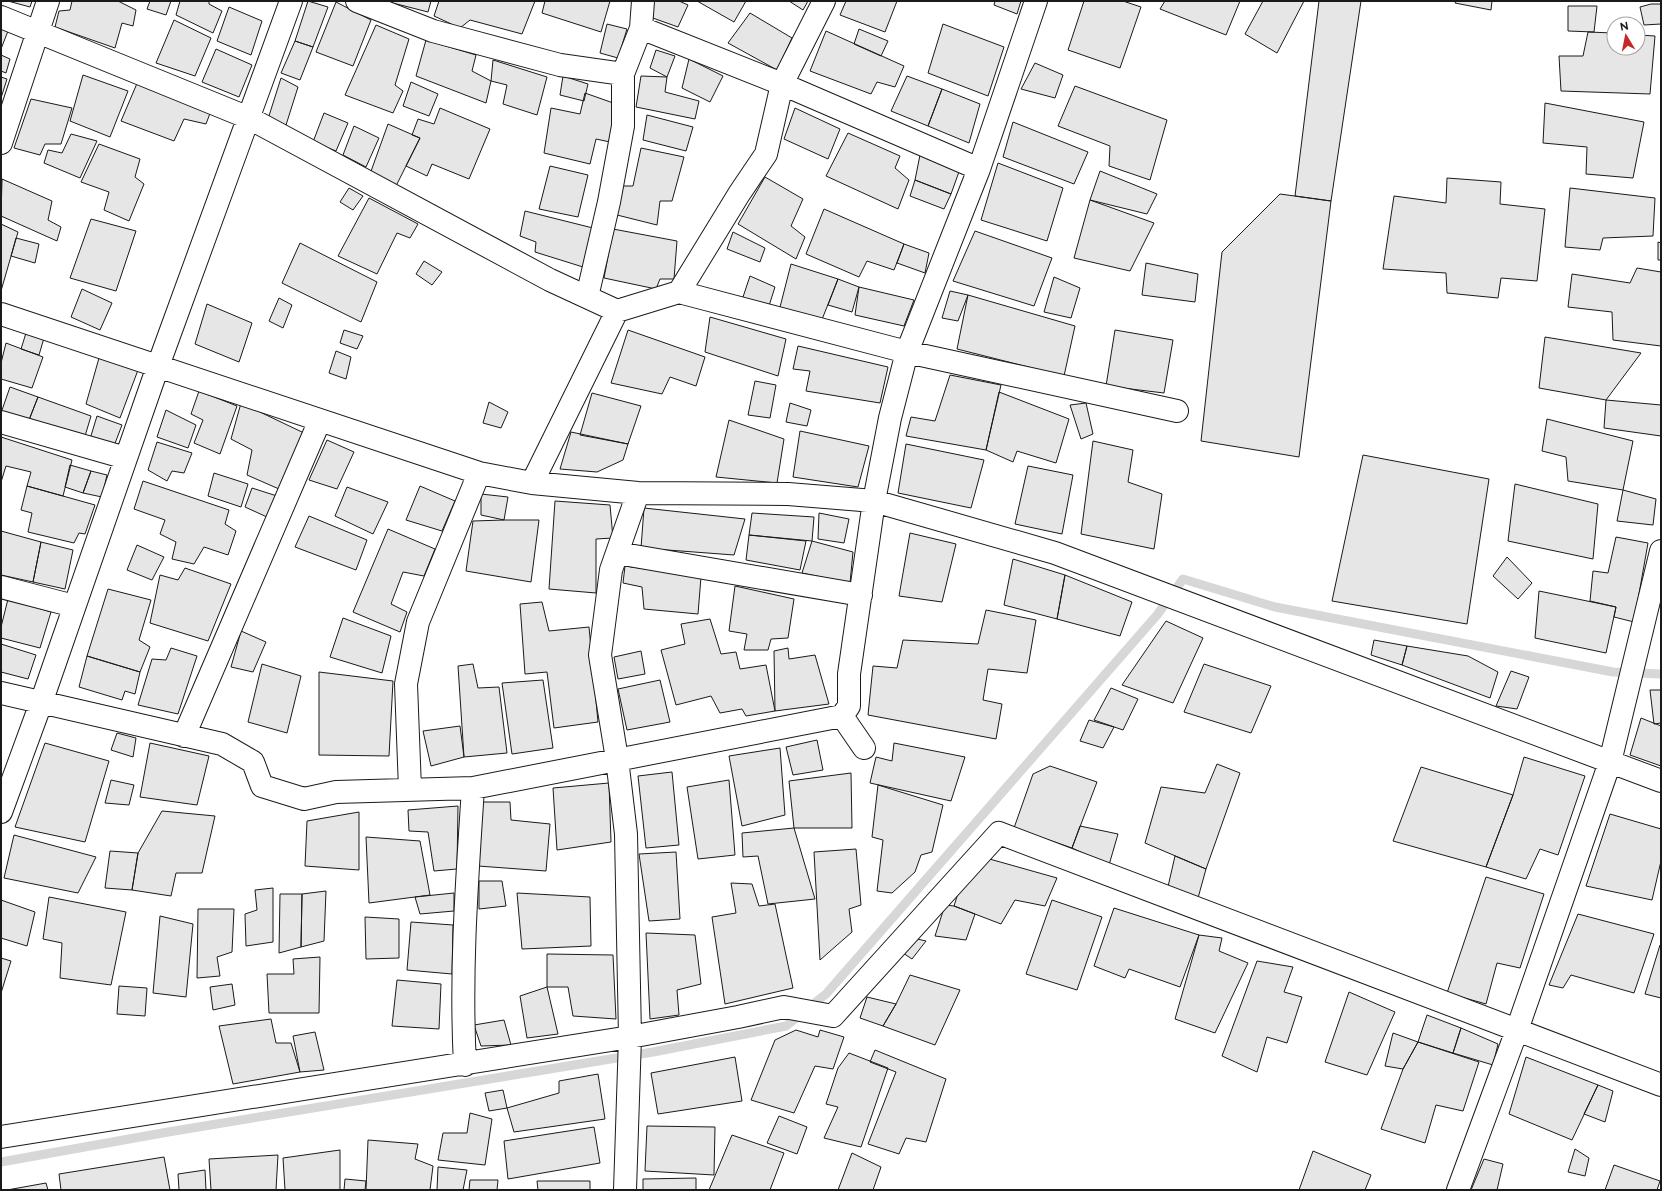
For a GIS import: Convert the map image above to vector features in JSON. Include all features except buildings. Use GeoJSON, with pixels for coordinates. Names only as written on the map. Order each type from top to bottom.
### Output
{"type":"FeatureCollection","features":[{"type":"Feature","properties":{"kind":"street"},"geometry":{"type":"LineString","coordinates":[[1,143],[48,1]]}},
{"type":"Feature","properties":{"kind":"street"},"geometry":{"type":"LineString","coordinates":[[1,812],[41,703],[158,366],[249,118],[290,1]]}},
{"type":"Feature","properties":{"kind":"street"},"geometry":{"type":"LineString","coordinates":[[357,1],[433,31],[560,65],[623,74]]}},
{"type":"Feature","properties":{"kind":"street"},"geometry":{"type":"LineString","coordinates":[[587,296],[609,202],[623,126],[623,74],[641,28],[643,1]]}},
{"type":"Feature","properties":{"kind":"street"},"geometry":{"type":"LineString","coordinates":[[679,292],[739,194],[766,154],[782,84],[824,1]]}},
{"type":"Feature","properties":{"kind":"street"},"geometry":{"type":"LineString","coordinates":[[1,693],[222,744],[253,762],[262,786],[304,799],[336,792],[473,788],[842,716],[849,706],[850,674],[874,501],[890,418],[907,352],[979,169],[1036,1]]}},
{"type":"Feature","properties":{"kind":"street"},"geometry":{"type":"LineString","coordinates":[[1,17],[39,31],[249,118],[550,280],[617,311],[679,292],[907,352],[1178,411]]}},
{"type":"Feature","properties":{"kind":"street"},"geometry":{"type":"LineString","coordinates":[[641,28],[782,84],[979,169]]}},
{"type":"Feature","properties":{"kind":"street"},"geometry":{"type":"LineString","coordinates":[[532,483],[617,311]]}},
{"type":"Feature","properties":{"kind":"street"},"geometry":{"type":"LineString","coordinates":[[1,314],[479,473],[532,483],[638,493],[788,494],[874,501],[1055,553],[1661,781]]}},
{"type":"Feature","properties":{"kind":"street"},"geometry":{"type":"LineString","coordinates":[[184,736],[320,420]]}},
{"type":"Feature","properties":{"kind":"street"},"geometry":{"type":"LineString","coordinates":[[1,422],[126,458]]}},
{"type":"Feature","properties":{"kind":"street"},"geometry":{"type":"LineString","coordinates":[[410,789],[406,684],[418,622],[479,473]]}},
{"type":"Feature","properties":{"kind":"street"},"geometry":{"type":"LineString","coordinates":[[625,1190],[630,1037],[626,834],[617,759],[600,655],[611,570],[638,493]]}},
{"type":"Feature","properties":{"kind":"street"},"geometry":{"type":"LineString","coordinates":[[1458,1190],[1610,762],[1661,551]]}},
{"type":"Feature","properties":{"kind":"street"},"geometry":{"type":"LineString","coordinates":[[617,553],[861,595]]}},
{"type":"Feature","properties":{"kind":"street"},"geometry":{"type":"LineString","coordinates":[[1,587],[74,606]]}},
{"type":"Feature","properties":{"kind":"street"},"geometry":{"type":"LineString","coordinates":[[842,716],[864,748]]}},
{"type":"Feature","properties":{"kind":"street"},"geometry":{"type":"LineString","coordinates":[[465,1065],[463,1026],[463,930],[473,788]]}},
{"type":"Feature","properties":{"kind":"street"},"geometry":{"type":"LineString","coordinates":[[1,1137],[465,1065],[630,1037],[738,1017],[784,1006],[833,1016],[999,833],[1661,1085]]}},
{"type":"Feature","properties":{"kind":"waterway"},"geometry":{"type":"LineString","coordinates":[[1,1162],[168,1132],[653,1052],[786,1026],[826,994],[1157,615],[1183,579],[1275,607],[1613,672],[1661,674]]}}]}
